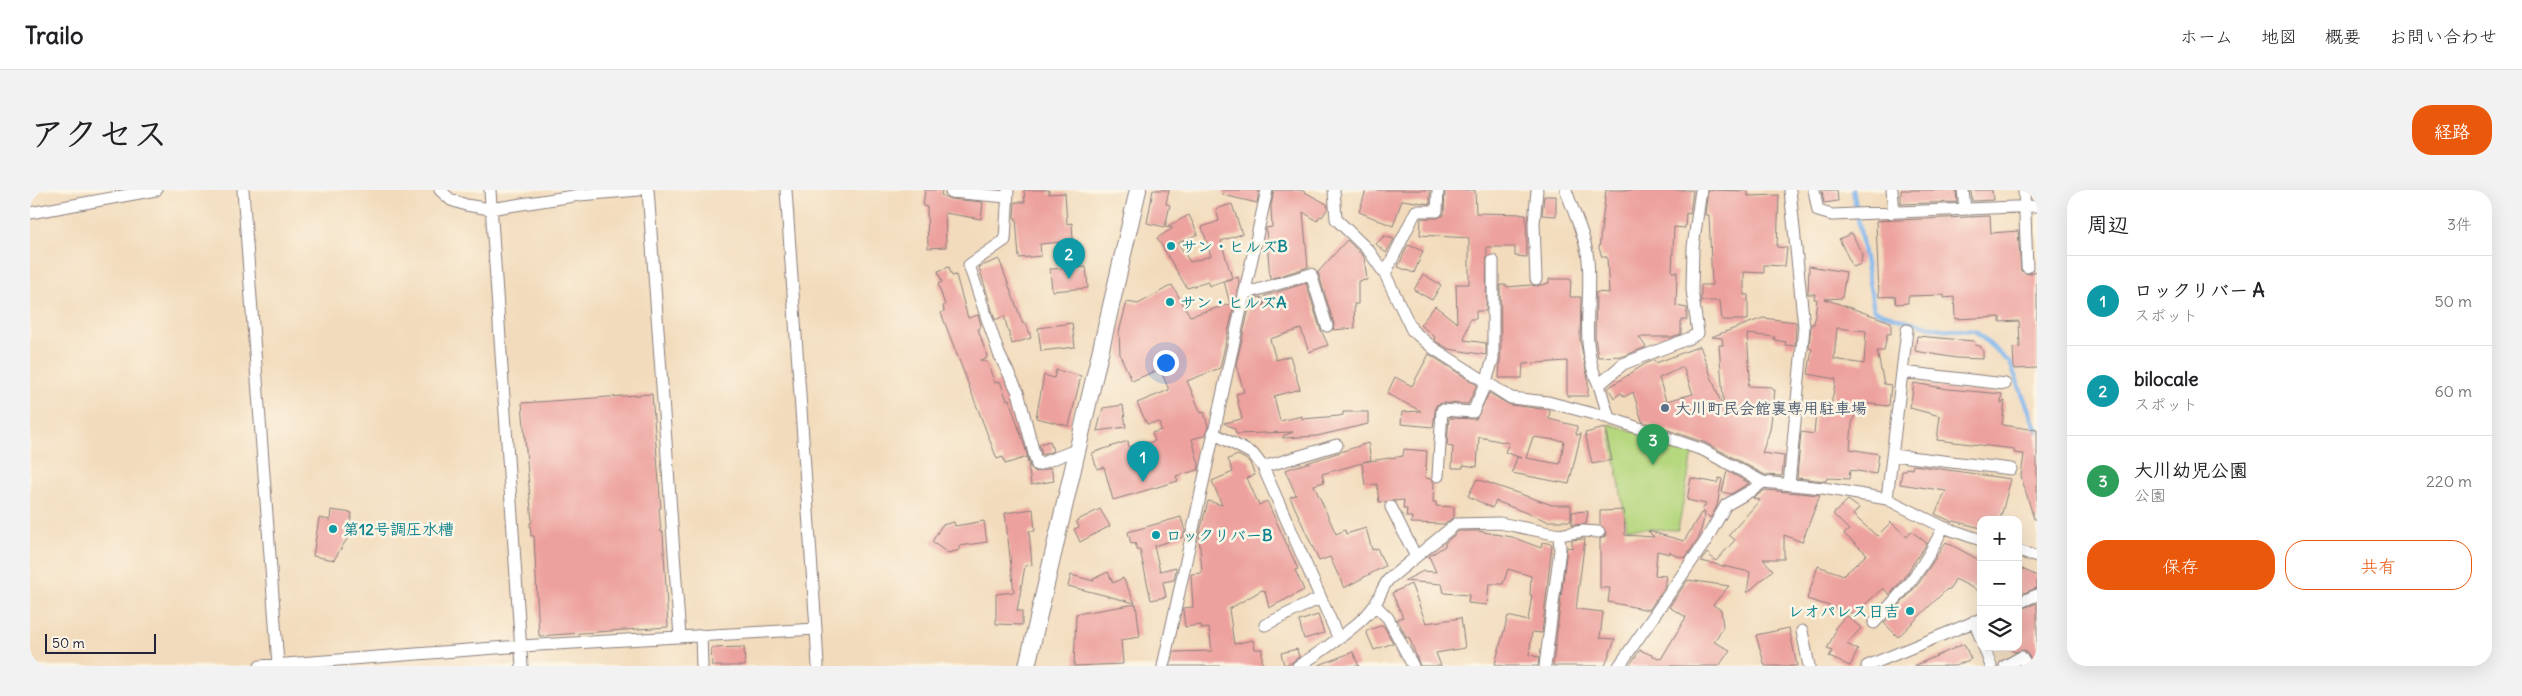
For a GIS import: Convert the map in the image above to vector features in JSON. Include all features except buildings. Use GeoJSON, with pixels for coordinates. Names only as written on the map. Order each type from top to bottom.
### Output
{"type":"FeatureCollection","features":[{"type":"Feature","properties":{"kind":"street"},"geometry":{"type":"LineString","coordinates":[[30,214],[156,190]]}},
{"type":"Feature","properties":{"kind":"street"},"geometry":{"type":"LineString","coordinates":[[243,190],[278,664]]}},
{"type":"Feature","properties":{"kind":"street"},"geometry":{"type":"LineString","coordinates":[[440,190],[451,200],[490,209],[580,193],[639,190]]}},
{"type":"Feature","properties":{"kind":"street"},"geometry":{"type":"LineString","coordinates":[[490,190],[522,666]]}},
{"type":"Feature","properties":{"kind":"street"},"geometry":{"type":"LineString","coordinates":[[648,190],[680,637]]}},
{"type":"Feature","properties":{"kind":"street"},"geometry":{"type":"LineString","coordinates":[[786,190],[818,666]]}},
{"type":"Feature","properties":{"kind":"street"},"geometry":{"type":"LineString","coordinates":[[952,190],[951,192],[1008,194],[1005,240],[969,265],[999,354],[1018,392],[1037,465],[1076,450]]}},
{"type":"Feature","properties":{"kind":"street"},"geometry":{"type":"LineString","coordinates":[[1027,666],[1138,190]]}},
{"type":"Feature","properties":{"kind":"street"},"geometry":{"type":"LineString","coordinates":[[1163,666],[1267,190]]}},
{"type":"Feature","properties":{"kind":"street"},"geometry":{"type":"LineString","coordinates":[[1334,190],[1336,218],[1369,251],[1385,274],[1412,330],[1433,348],[1511,398],[1548,402],[1609,418],[1703,450],[1763,482],[1789,484],[1887,499],[1943,527],[1977,539]]}},
{"type":"Feature","properties":{"kind":"street"},"geometry":{"type":"LineString","coordinates":[[1385,274],[1416,211],[1437,211],[1438,190]]}},
{"type":"Feature","properties":{"kind":"street"},"geometry":{"type":"LineString","coordinates":[[1536,279],[1534,223],[1537,190]]}},
{"type":"Feature","properties":{"kind":"street"},"geometry":{"type":"LineString","coordinates":[[1566,190],[1588,259],[1587,336],[1592,372],[1609,418]]}},
{"type":"Feature","properties":{"kind":"street"},"geometry":{"type":"LineString","coordinates":[[1598,385],[1623,364],[1690,338],[1698,333],[1692,290],[1693,247],[1701,190]]}},
{"type":"Feature","properties":{"kind":"street"},"geometry":{"type":"LineString","coordinates":[[1789,484],[1804,327],[1790,190]]}},
{"type":"Feature","properties":{"kind":"street"},"geometry":{"type":"LineString","coordinates":[[1814,190],[1818,211],[1832,215],[1862,212],[2037,206]]}},
{"type":"Feature","properties":{"kind":"street"},"geometry":{"type":"LineString","coordinates":[[1892,190],[1894,212]]}},
{"type":"Feature","properties":{"kind":"street"},"geometry":{"type":"LineString","coordinates":[[1963,190],[1965,209]]}},
{"type":"Feature","properties":{"kind":"street"},"geometry":{"type":"LineString","coordinates":[[2024,190],[2027,267]]}},
{"type":"Feature","properties":{"kind":"street"},"geometry":{"type":"LineString","coordinates":[[1438,476],[1442,410],[1474,412],[1493,359],[1493,261]]}},
{"type":"Feature","properties":{"kind":"street"},"geometry":{"type":"LineString","coordinates":[[1244,294],[1311,274],[1327,326]]}},
{"type":"Feature","properties":{"kind":"street"},"geometry":{"type":"LineString","coordinates":[[1887,499],[1907,330]]}},
{"type":"Feature","properties":{"kind":"street"},"geometry":{"type":"LineString","coordinates":[[1902,372],[2005,384]]}},
{"type":"Feature","properties":{"kind":"street"},"geometry":{"type":"LineString","coordinates":[[1213,433],[1253,454],[1263,467],[1338,637]]}},
{"type":"Feature","properties":{"kind":"street"},"geometry":{"type":"LineString","coordinates":[[1263,467],[1337,446]]}},
{"type":"Feature","properties":{"kind":"street"},"geometry":{"type":"LineString","coordinates":[[1892,455],[2011,469]]}},
{"type":"Feature","properties":{"kind":"street"},"geometry":{"type":"LineString","coordinates":[[1619,666],[1704,542],[1726,505],[1763,482]]}},
{"type":"Feature","properties":{"kind":"street"},"geometry":{"type":"LineString","coordinates":[[1391,507],[1414,555]]}},
{"type":"Feature","properties":{"kind":"street"},"geometry":{"type":"LineString","coordinates":[[1298,666],[1363,618],[1375,605],[1381,588],[1389,578],[1414,555],[1456,524],[1500,523],[1560,535],[1583,531],[1599,532]]}},
{"type":"Feature","properties":{"kind":"street"},"geometry":{"type":"LineString","coordinates":[[1874,623],[1911,583],[1932,553],[1943,527]]}},
{"type":"Feature","properties":{"kind":"street"},"geometry":{"type":"LineString","coordinates":[[1545,666],[1560,549],[1560,535]]}},
{"type":"Feature","properties":{"kind":"street"},"geometry":{"type":"LineString","coordinates":[[2022,552],[2037,556]]}},
{"type":"Feature","properties":{"kind":"street"},"geometry":{"type":"LineString","coordinates":[[2022,601],[2037,595]]}},
{"type":"Feature","properties":{"kind":"street"},"geometry":{"type":"LineString","coordinates":[[1265,625],[1320,598]]}},
{"type":"Feature","properties":{"kind":"street"},"geometry":{"type":"LineString","coordinates":[[1375,605],[1388,618],[1413,666]]}},
{"type":"Feature","properties":{"kind":"street"},"geometry":{"type":"LineString","coordinates":[[1867,666],[1891,661],[1977,620]]}},
{"type":"Feature","properties":{"kind":"street"},"geometry":{"type":"LineString","coordinates":[[260,666],[391,661],[521,646],[816,628]]}},
{"type":"Feature","properties":{"kind":"street"},"geometry":{"type":"LineString","coordinates":[[1802,631],[1809,666]]}},
{"type":"Feature","properties":{"kind":"street"},"geometry":{"type":"LineString","coordinates":[[701,635],[702,666]]}},
{"type":"Feature","properties":{"kind":"street"},"geometry":{"type":"LineString","coordinates":[[1985,651],[1991,666]]}},
{"type":"Feature","properties":{"kind":"street"},"geometry":{"type":"LineString","coordinates":[[2005,666],[2021,657],[2028,666]]}},
{"type":"Feature","properties":{"kind":"green space"},"geometry":{"type":"Polygon","coordinates":[[[1609,424],[1693,449],[1678,530],[1627,528],[1609,424]]]}},
{"type":"Feature","properties":{"kind":"waterway"},"geometry":{"type":"LineString","coordinates":[[1853,190],[1874,310],[1941,329],[1975,331],[2010,363],[2037,431]]}},
{"type":"Feature","properties":{"kind":"place","name":"サン・ヒルズB"},"geometry":{"type":"Point","coordinates":[1171,246]}},
{"type":"Feature","properties":{"kind":"place","name":"bilocale"},"geometry":{"type":"Point","coordinates":[1069,279]}},
{"type":"Feature","properties":{"kind":"place","name":"サン・ヒルズA"},"geometry":{"type":"Point","coordinates":[1170,302]}},
{"type":"Feature","properties":{"kind":"place","name":"大川町民会館裏専用駐車場"},"geometry":{"type":"Point","coordinates":[1665,408]}},
{"type":"Feature","properties":{"kind":"place","name":"大川幼児公園"},"geometry":{"type":"Point","coordinates":[1653,465]}},
{"type":"Feature","properties":{"kind":"place","name":"ロックリバー A"},"geometry":{"type":"Point","coordinates":[1143,482]}},
{"type":"Feature","properties":{"kind":"place","name":"第12号調圧水槽"},"geometry":{"type":"Point","coordinates":[333,529]}},
{"type":"Feature","properties":{"kind":"place","name":"ロックリバーB"},"geometry":{"type":"Point","coordinates":[1156,535]}},
{"type":"Feature","properties":{"kind":"place","name":"レオパレス日吉"},"geometry":{"type":"Point","coordinates":[1910,611]}}]}
